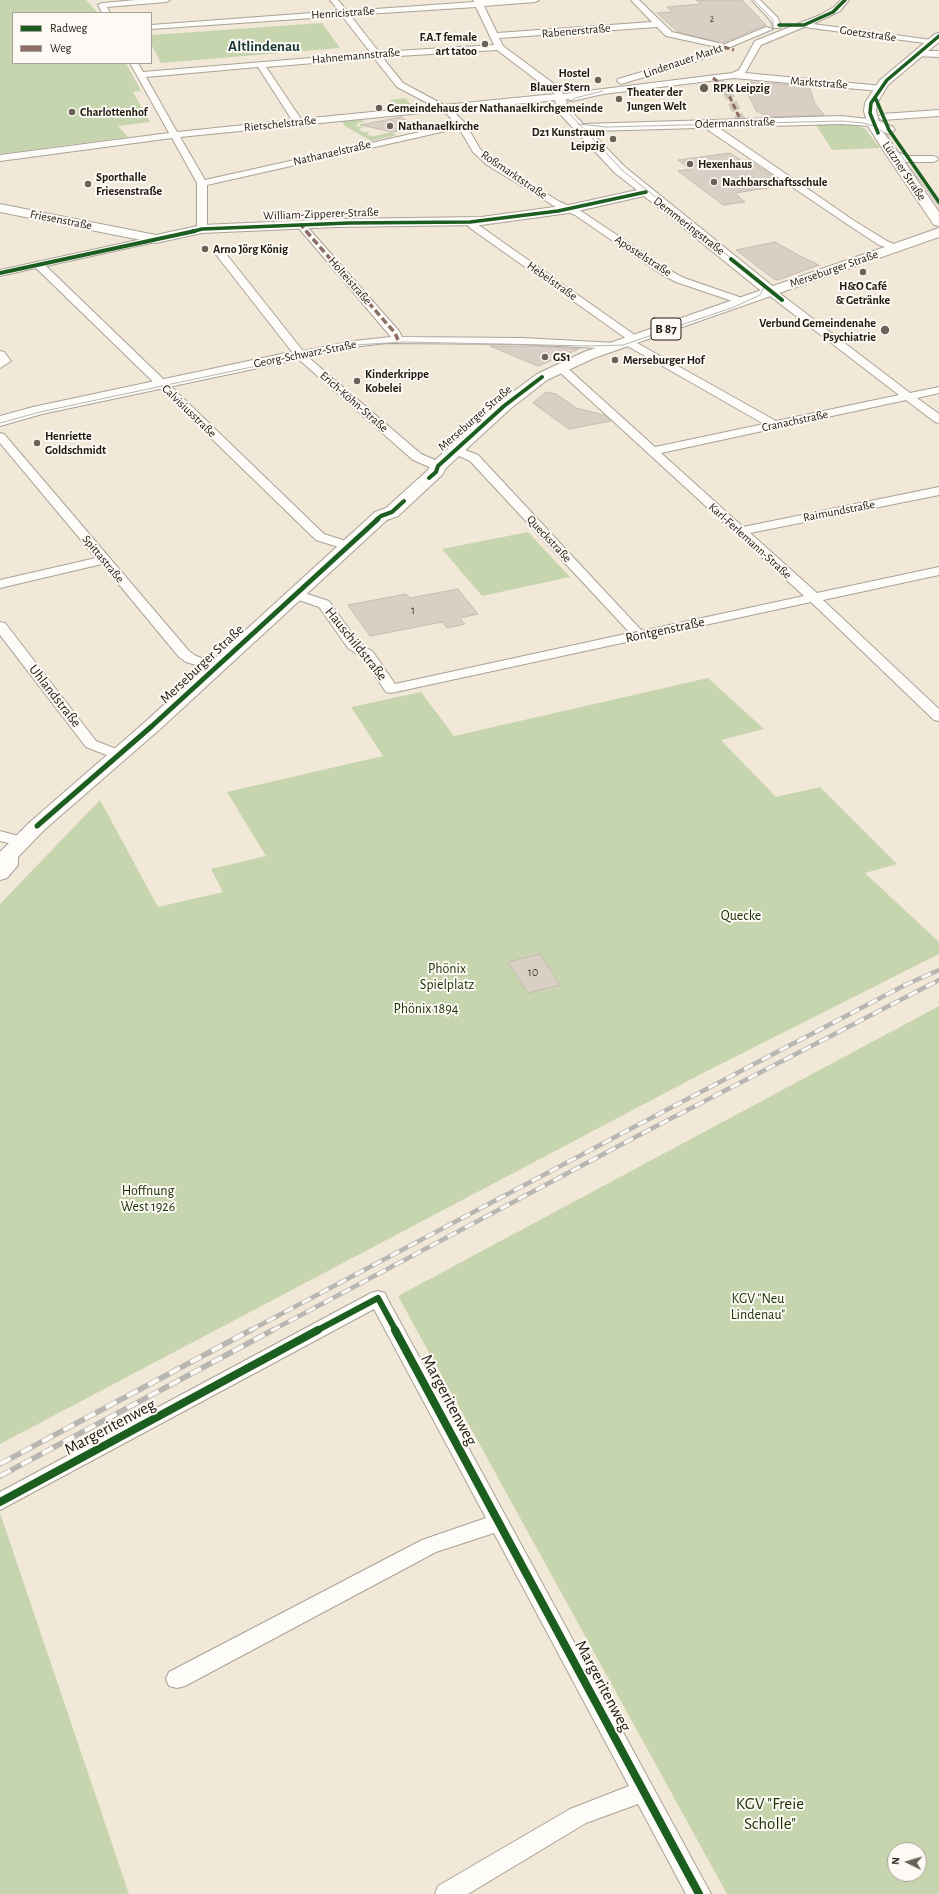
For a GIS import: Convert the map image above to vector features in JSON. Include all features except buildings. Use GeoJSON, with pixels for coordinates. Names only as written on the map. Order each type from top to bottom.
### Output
{"type":"FeatureCollection","features":[{"type":"Feature","properties":{"kind":"main road"},"geometry":{"type":"LineString","coordinates":[[878,92],[917,54],[936,39]]}},
{"type":"Feature","properties":{"kind":"main road","name":"Lützner Straße"},"geometry":{"type":"LineString","coordinates":[[878,92],[870,106],[891,152],[939,222]]}},
{"type":"Feature","properties":{"kind":"main road","name":"Demmeringstraße"},"geometry":{"type":"LineString","coordinates":[[564,100],[563,110],[620,170],[770,291]]}},
{"type":"Feature","properties":{"kind":"main road","name":"Odermannstraße"},"geometry":{"type":"LineString","coordinates":[[580,128],[877,120],[888,130]]}},
{"type":"Feature","properties":{"kind":"main road","name":"Lützner Straße"},"geometry":{"type":"LineString","coordinates":[[888,130],[908,156],[939,202]]}},
{"type":"Feature","properties":{"kind":"main road","name":"William-Zipperer-Straße"},"geometry":{"type":"LineString","coordinates":[[156,238],[202,229],[300,224],[470,222],[569,209],[646,192]]}},
{"type":"Feature","properties":{"kind":"main road","name":"Friesenstraße"},"geometry":{"type":"LineString","coordinates":[[0,208],[122,239],[156,238]]}},
{"type":"Feature","properties":{"kind":"main road","name":"Merseburger Straße"},"geometry":{"type":"LineString","coordinates":[[7,857],[381,516],[392,512],[436,472],[438,466],[455,450],[512,399],[542,377],[560,367],[626,342],[744,302],[770,291],[939,232]]}},
{"type":"Feature","properties":{"kind":"main road"},"geometry":{"type":"LineString","coordinates":[[923,237],[939,237]]}},
{"type":"Feature","properties":{"kind":"main road","name":"Georg-Schwarz-Straße"},"geometry":{"type":"LineString","coordinates":[[0,421],[39,410],[300,355]]}},
{"type":"Feature","properties":{"kind":"street"},"geometry":{"type":"LineString","coordinates":[[106,12],[102,5],[166,0]]}},
{"type":"Feature","properties":{"kind":"street","name":"Roßmarktstraße"},"geometry":{"type":"LineString","coordinates":[[334,0],[400,85],[450,112],[462,124],[480,156],[557,204],[569,209]]}},
{"type":"Feature","properties":{"kind":"street","name":"Henricistraße"},"geometry":{"type":"LineString","coordinates":[[152,27],[478,2],[535,0]]}},
{"type":"Feature","properties":{"kind":"street"},"geometry":{"type":"LineString","coordinates":[[635,0],[669,34],[715,45]]}},
{"type":"Feature","properties":{"kind":"street","name":"Lindenauer Markt"},"geometry":{"type":"LineString","coordinates":[[564,100],[681,64],[778,26],[775,20],[756,0]]}},
{"type":"Feature","properties":{"kind":"street"},"geometry":{"type":"LineString","coordinates":[[734,75],[742,72],[758,44],[832,12],[845,0]]}},
{"type":"Feature","properties":{"kind":"street","name":"Demmeringstraße"},"geometry":{"type":"LineString","coordinates":[[478,2],[499,47],[558,91],[564,100]]}},
{"type":"Feature","properties":{"kind":"street","name":"Rabenerstraße"},"geometry":{"type":"LineString","coordinates":[[493,36],[658,24]]}},
{"type":"Feature","properties":{"kind":"street","name":"Goetzstraße"},"geometry":{"type":"LineString","coordinates":[[804,25],[936,39]]}},
{"type":"Feature","properties":{"kind":"street","name":"Hahnemannstraße"},"geometry":{"type":"LineString","coordinates":[[140,75],[260,64],[499,47]]}},
{"type":"Feature","properties":{"kind":"street"},"geometry":{"type":"LineString","coordinates":[[917,54],[939,54]]}},
{"type":"Feature","properties":{"kind":"street"},"geometry":{"type":"LineString","coordinates":[[134,64],[176,134],[202,183],[202,229]]}},
{"type":"Feature","properties":{"kind":"street"},"geometry":{"type":"LineString","coordinates":[[260,64],[298,122]]}},
{"type":"Feature","properties":{"kind":"street","name":"Lindenauer Markt"},"geometry":{"type":"LineString","coordinates":[[564,100],[603,91],[715,79],[734,75]]}},
{"type":"Feature","properties":{"kind":"street","name":"Marktstraße"},"geometry":{"type":"LineString","coordinates":[[734,75],[878,92]]}},
{"type":"Feature","properties":{"kind":"street","name":"Lindenauer Markt"},"geometry":{"type":"LineString","coordinates":[[564,100],[582,96]]}},
{"type":"Feature","properties":{"kind":"street","name":"Rietschelstraße"},"geometry":{"type":"LineString","coordinates":[[0,158],[176,134],[444,108],[564,100]]}},
{"type":"Feature","properties":{"kind":"street"},"geometry":{"type":"LineString","coordinates":[[877,120],[939,113]]}},
{"type":"Feature","properties":{"kind":"street","name":"Nathanaelstraße"},"geometry":{"type":"LineString","coordinates":[[202,183],[462,124]]}},
{"type":"Feature","properties":{"kind":"street"},"geometry":{"type":"LineString","coordinates":[[709,124],[711,128],[850,222],[883,243],[895,247]]}},
{"type":"Feature","properties":{"kind":"street"},"geometry":{"type":"LineString","coordinates":[[891,152],[897,157],[908,156],[936,160]]}},
{"type":"Feature","properties":{"kind":"street","name":"Apostelstraße"},"geometry":{"type":"LineString","coordinates":[[569,209],[578,213],[665,272],[680,280],[728,295],[744,302]]}},
{"type":"Feature","properties":{"kind":"street","name":"Hebelstraße"},"geometry":{"type":"LineString","coordinates":[[470,222],[473,226],[626,342],[775,425]]}},
{"type":"Feature","properties":{"kind":"street","name":"Holteistraße"},"geometry":{"type":"LineString","coordinates":[[300,224],[395,333],[398,340]]}},
{"type":"Feature","properties":{"kind":"street"},"geometry":{"type":"LineString","coordinates":[[0,273],[38,264],[122,239]]}},
{"type":"Feature","properties":{"kind":"street","name":"Erich-Köhn-Straße"},"geometry":{"type":"LineString","coordinates":[[219,252],[300,355],[417,457],[438,466]]}},
{"type":"Feature","properties":{"kind":"street","name":"Calvisiusstraße"},"geometry":{"type":"LineString","coordinates":[[38,264],[320,537],[348,546]]}},
{"type":"Feature","properties":{"kind":"street","name":"Demmeringstraße"},"geometry":{"type":"LineString","coordinates":[[770,291],[939,420]]}},
{"type":"Feature","properties":{"kind":"street","name":"Georg-Schwarz-Straße"},"geometry":{"type":"LineString","coordinates":[[300,355],[354,344],[398,340],[626,342]]}},
{"type":"Feature","properties":{"kind":"street"},"geometry":{"type":"LineString","coordinates":[[0,354],[6,361],[0,365]]}},
{"type":"Feature","properties":{"kind":"street","name":"Karl-Ferlemann-Straße"},"geometry":{"type":"LineString","coordinates":[[560,367],[813,597],[939,717]]}},
{"type":"Feature","properties":{"kind":"street","name":"Cranachstraße"},"geometry":{"type":"LineString","coordinates":[[652,451],[939,390]]}},
{"type":"Feature","properties":{"kind":"street","name":"Spittastraße"},"geometry":{"type":"LineString","coordinates":[[0,436],[184,654],[191,659],[217,667]]}},
{"type":"Feature","properties":{"kind":"street","name":"Queckstraße"},"geometry":{"type":"LineString","coordinates":[[455,450],[474,458],[639,635]]}},
{"type":"Feature","properties":{"kind":"street","name":"Raimundstraße"},"geometry":{"type":"LineString","coordinates":[[739,531],[939,491]]}},
{"type":"Feature","properties":{"kind":"street"},"geometry":{"type":"LineString","coordinates":[[0,584],[104,560]]}},
{"type":"Feature","properties":{"kind":"street","name":"Röntgenstraße"},"geometry":{"type":"LineString","coordinates":[[391,689],[939,571]]}},
{"type":"Feature","properties":{"kind":"street","name":"Hauschildstraße"},"geometry":{"type":"LineString","coordinates":[[295,594],[324,604],[353,645],[368,655],[391,689]]}},
{"type":"Feature","properties":{"kind":"street","name":"Uhlandstraße"},"geometry":{"type":"LineString","coordinates":[[0,626],[91,744],[119,755]]}},
{"type":"Feature","properties":{"kind":"street"},"geometry":{"type":"LineString","coordinates":[[0,836],[7,857]]}},
{"type":"Feature","properties":{"kind":"street","name":"Margeritenweg"},"geometry":{"type":"LineString","coordinates":[[0,1502],[378,1298],[699,1894]]}},
{"type":"Feature","properties":{"kind":"street"},"geometry":{"type":"LineString","coordinates":[[177,1679],[429,1546],[500,1522]]}},
{"type":"Feature","properties":{"kind":"street"},"geometry":{"type":"LineString","coordinates":[[447,1894],[578,1816],[644,1791]]}},
{"type":"Feature","properties":{"kind":"green space","name":"Charlottenhof"},"geometry":{"type":"Polygon","coordinates":[[[0,0],[86,0],[97,12],[12,12],[12,64],[127,64],[141,91],[133,92],[150,122],[118,126],[128,137],[0,154],[0,0]]]}},
{"type":"Feature","properties":{"kind":"green space"},"geometry":{"type":"Polygon","coordinates":[[[322,23],[340,48],[161,63],[152,46],[152,35],[322,23]]]}},
{"type":"Feature","properties":{"kind":"green space"},"geometry":{"type":"Polygon","coordinates":[[[405,98],[413,106],[400,109],[394,102],[389,100],[405,98]]]}},
{"type":"Feature","properties":{"kind":"green space"},"geometry":{"type":"Polygon","coordinates":[[[362,120],[366,122],[358,123],[356,126],[363,127],[359,129],[363,132],[369,132],[368,135],[375,136],[391,132],[397,135],[371,141],[345,126],[341,121],[362,120]]]}},
{"type":"Feature","properties":{"kind":"green space"},"geometry":{"type":"Polygon","coordinates":[[[845,124],[859,126],[865,129],[880,148],[832,150],[816,125],[845,124]]]}},
{"type":"Feature","properties":{"kind":"green space"},"geometry":{"type":"Polygon","coordinates":[[[528,532],[570,577],[482,596],[442,549],[528,532]]]}},
{"type":"Feature","properties":{"kind":"green space"},"geometry":{"type":"Polygon","coordinates":[[[708,678],[764,729],[721,740],[776,797],[820,787],[897,864],[865,873],[939,942],[939,954],[701,1074],[0,1444],[0,904],[100,800],[158,907],[223,892],[211,869],[266,856],[227,792],[383,756],[351,707],[421,692],[454,736],[708,678]]]}},
{"type":"Feature","properties":{"kind":"green space","name":"KGV \"Neu Lindenau\""},"geometry":{"type":"Polygon","coordinates":[[[939,1006],[939,1894],[727,1894],[398,1296],[939,1006]]]}},
{"type":"Feature","properties":{"kind":"green space"},"geometry":{"type":"Polygon","coordinates":[[[0,1513],[129,1894],[0,1894],[0,1513]]]}},
{"type":"Feature","properties":{"kind":"tunnel"},"geometry":{"type":"LineString","coordinates":[[717,81],[725,87],[742,123]]}},
{"type":"Feature","properties":{"kind":"tram line"},"geometry":{"type":"LineString","coordinates":[[754,0],[773,20],[773,28]]}},
{"type":"Feature","properties":{"kind":"tram line"},"geometry":{"type":"LineString","coordinates":[[579,124],[566,110],[567,103],[575,98],[603,91]]}},
{"type":"Feature","properties":{"kind":"tram line"},"geometry":{"type":"LineString","coordinates":[[579,124],[606,127],[842,121],[863,123],[874,126],[884,133],[939,206]]}},
{"type":"Feature","properties":{"kind":"tram line"},"geometry":{"type":"LineString","coordinates":[[0,423],[40,412],[355,345],[403,342],[590,346],[623,345],[734,307],[760,295],[764,287],[758,280],[622,170],[579,124]]}},
{"type":"Feature","properties":{"kind":"railway"},"geometry":{"type":"LineString","coordinates":[[249,1331],[905,985],[939,970]]}},
{"type":"Feature","properties":{"kind":"railway"},"geometry":{"type":"LineString","coordinates":[[271,1331],[643,1133],[939,980]]}},
{"type":"Feature","properties":{"kind":"railway"},"geometry":{"type":"LineString","coordinates":[[0,1464],[251,1330]]}},
{"type":"Feature","properties":{"kind":"railway"},"geometry":{"type":"LineString","coordinates":[[0,1476],[273,1330]]}},
{"type":"Feature","properties":{"kind":"marked path"},"geometry":{"type":"LineString","coordinates":[[724,47],[734,50]]}},
{"type":"Feature","properties":{"kind":"marked path"},"geometry":{"type":"LineString","coordinates":[[713,78],[725,87],[742,123]]}},
{"type":"Feature","properties":{"kind":"marked path"},"geometry":{"type":"LineString","coordinates":[[300,224],[395,333],[398,340]]}},
{"type":"Feature","properties":{"kind":"cycle path"},"geometry":{"type":"LineString","coordinates":[[779,25],[804,25],[833,12],[845,0]]}},
{"type":"Feature","properties":{"kind":"cycle path"},"geometry":{"type":"LineString","coordinates":[[878,133],[870,113],[871,103],[887,80],[939,36]]}},
{"type":"Feature","properties":{"kind":"cycle path"},"geometry":{"type":"LineString","coordinates":[[875,97],[889,130],[939,202]]}},
{"type":"Feature","properties":{"kind":"cycle path"},"geometry":{"type":"LineString","coordinates":[[0,273],[202,229],[349,223],[470,222],[558,211],[646,192]]}},
{"type":"Feature","properties":{"kind":"cycle path"},"geometry":{"type":"LineString","coordinates":[[731,259],[782,300]]}},
{"type":"Feature","properties":{"kind":"cycle path"},"geometry":{"type":"LineString","coordinates":[[429,478],[436,472],[438,466],[504,406],[542,377]]}},
{"type":"Feature","properties":{"kind":"cycle path"},"geometry":{"type":"LineString","coordinates":[[37,826],[152,726],[381,516],[392,512],[404,501]]}},
{"type":"Feature","properties":{"kind":"cycle path"},"geometry":{"type":"LineString","coordinates":[[0,1502],[378,1298],[699,1894]]}},
{"type":"Feature","properties":{"kind":"place","name":"F.A.T female art tatoo"},"geometry":{"type":"Point","coordinates":[485,44]}},
{"type":"Feature","properties":{"kind":"place","name":"Hostel Blauer Stern"},"geometry":{"type":"Point","coordinates":[598,80]}},
{"type":"Feature","properties":{"kind":"place","name":"RPK Leipzig"},"geometry":{"type":"Point","coordinates":[704,88]}},
{"type":"Feature","properties":{"kind":"place","name":"Theater der Jungen Welt"},"geometry":{"type":"Point","coordinates":[619,99]}},
{"type":"Feature","properties":{"kind":"place","name":"Gemeindehaus der Nathanaelkirchgemeinde"},"geometry":{"type":"Point","coordinates":[379,108]}},
{"type":"Feature","properties":{"kind":"place","name":"Charlottenhof"},"geometry":{"type":"Point","coordinates":[72,112]}},
{"type":"Feature","properties":{"kind":"place","name":"Nathanaelkirche"},"geometry":{"type":"Point","coordinates":[390,126]}},
{"type":"Feature","properties":{"kind":"place","name":"D21 Kunstraum Leipzig"},"geometry":{"type":"Point","coordinates":[613,139]}},
{"type":"Feature","properties":{"kind":"place","name":"Hexenhaus"},"geometry":{"type":"Point","coordinates":[690,164]}},
{"type":"Feature","properties":{"kind":"place","name":"Nachbarschaftsschule"},"geometry":{"type":"Point","coordinates":[714,182]}},
{"type":"Feature","properties":{"kind":"place","name":"Sporthalle Friesenstraße"},"geometry":{"type":"Point","coordinates":[88,184]}},
{"type":"Feature","properties":{"kind":"place","name":"Arno Jörg König"},"geometry":{"type":"Point","coordinates":[205,249]}},
{"type":"Feature","properties":{"kind":"place","name":"H&O Café & Getränke"},"geometry":{"type":"Point","coordinates":[863,272]}},
{"type":"Feature","properties":{"kind":"place","name":"Verbund Gemeindenahe Psychiatrie"},"geometry":{"type":"Point","coordinates":[885,330]}},
{"type":"Feature","properties":{"kind":"place","name":"GS1"},"geometry":{"type":"Point","coordinates":[545,357]}},
{"type":"Feature","properties":{"kind":"place","name":"Merseburger Hof"},"geometry":{"type":"Point","coordinates":[615,360]}},
{"type":"Feature","properties":{"kind":"place","name":"Kinderkrippe Kobelei"},"geometry":{"type":"Point","coordinates":[357,381]}},
{"type":"Feature","properties":{"kind":"place","name":"Henriette Goldschmidt"},"geometry":{"type":"Point","coordinates":[37,443]}},
{"type":"Feature","properties":{"kind":"district","name":"Altlindenau"},"geometry":{"type":"Point","coordinates":[264,46]}},
{"type":"Feature","properties":{"kind":"park label","name":"Quecke"},"geometry":{"type":"Point","coordinates":[741,916]}},
{"type":"Feature","properties":{"kind":"park label","name":"Phönix Spielplatz"},"geometry":{"type":"Point","coordinates":[447,978]}},
{"type":"Feature","properties":{"kind":"park label","name":"Phönix 1894"},"geometry":{"type":"Point","coordinates":[426,1009]}},
{"type":"Feature","properties":{"kind":"park label","name":"Hoffnung West 1926"},"geometry":{"type":"Point","coordinates":[148,1200]}},
{"type":"Feature","properties":{"kind":"park label","name":"KGV \"Freie Scholle\""},"geometry":{"type":"Point","coordinates":[770,1814]}}]}
